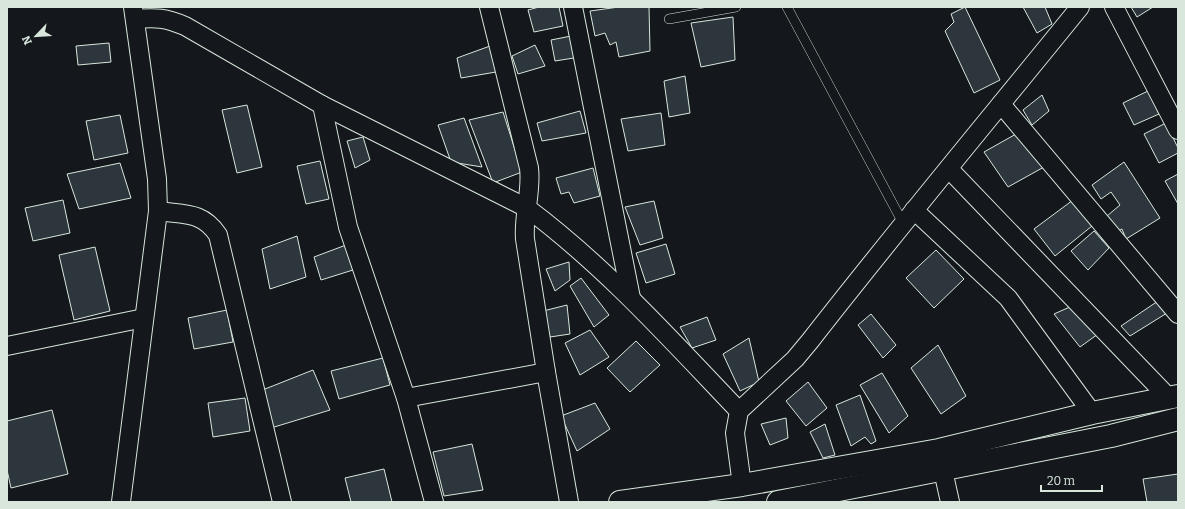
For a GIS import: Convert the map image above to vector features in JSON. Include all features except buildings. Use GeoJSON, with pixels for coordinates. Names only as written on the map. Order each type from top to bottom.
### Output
{"type":"FeatureCollection","features":[{"type":"Feature","properties":{"kind":"main road"},"geometry":{"type":"LineString","coordinates":[[778,502],[940,459],[1092,413],[1174,397]]}},
{"type":"Feature","properties":{"kind":"main road"},"geometry":{"type":"LineString","coordinates":[[620,502],[1110,436],[1178,418]]}},
{"type":"Feature","properties":{"kind":"street"},"geometry":{"type":"LineString","coordinates":[[489,7],[529,168],[530,183],[524,226],[524,239],[569,502]]}},
{"type":"Feature","properties":{"kind":"street"},"geometry":{"type":"LineString","coordinates":[[574,7],[631,298]]}},
{"type":"Feature","properties":{"kind":"street"},"geometry":{"type":"LineString","coordinates":[[742,485],[735,433],[739,411],[795,359],[908,216],[949,169],[1080,7]]}},
{"type":"Feature","properties":{"kind":"street"},"geometry":{"type":"LineString","coordinates":[[1114,7],[1178,130]]}},
{"type":"Feature","properties":{"kind":"street"},"geometry":{"type":"LineString","coordinates":[[121,502],[158,211],[157,179],[134,13],[168,19],[185,26],[322,105],[527,208],[550,226],[631,298],[739,411]]}},
{"type":"Feature","properties":{"kind":"street"},"geometry":{"type":"LineString","coordinates":[[1001,104],[1178,314]]}},
{"type":"Feature","properties":{"kind":"street"},"geometry":{"type":"LineString","coordinates":[[322,105],[348,227],[406,398],[434,502]]}},
{"type":"Feature","properties":{"kind":"street"},"geometry":{"type":"LineString","coordinates":[[949,169],[1174,397]]}},
{"type":"Feature","properties":{"kind":"street"},"geometry":{"type":"LineString","coordinates":[[158,211],[198,217],[210,224],[218,236],[282,502]]}},
{"type":"Feature","properties":{"kind":"street"},"geometry":{"type":"LineString","coordinates":[[908,216],[1008,298],[1092,413]]}},
{"type":"Feature","properties":{"kind":"street"},"geometry":{"type":"LineString","coordinates":[[7,346],[144,318]]}},
{"type":"Feature","properties":{"kind":"street"},"geometry":{"type":"LineString","coordinates":[[406,398],[546,372]]}},
{"type":"Feature","properties":{"kind":"street"},"geometry":{"type":"LineString","coordinates":[[940,459],[950,502]]}},
{"type":"Feature","properties":{"kind":"lane"},"geometry":{"type":"LineString","coordinates":[[669,19],[736,7]]}},
{"type":"Feature","properties":{"kind":"lane"},"geometry":{"type":"LineString","coordinates":[[787,7],[908,216]]}}]}
